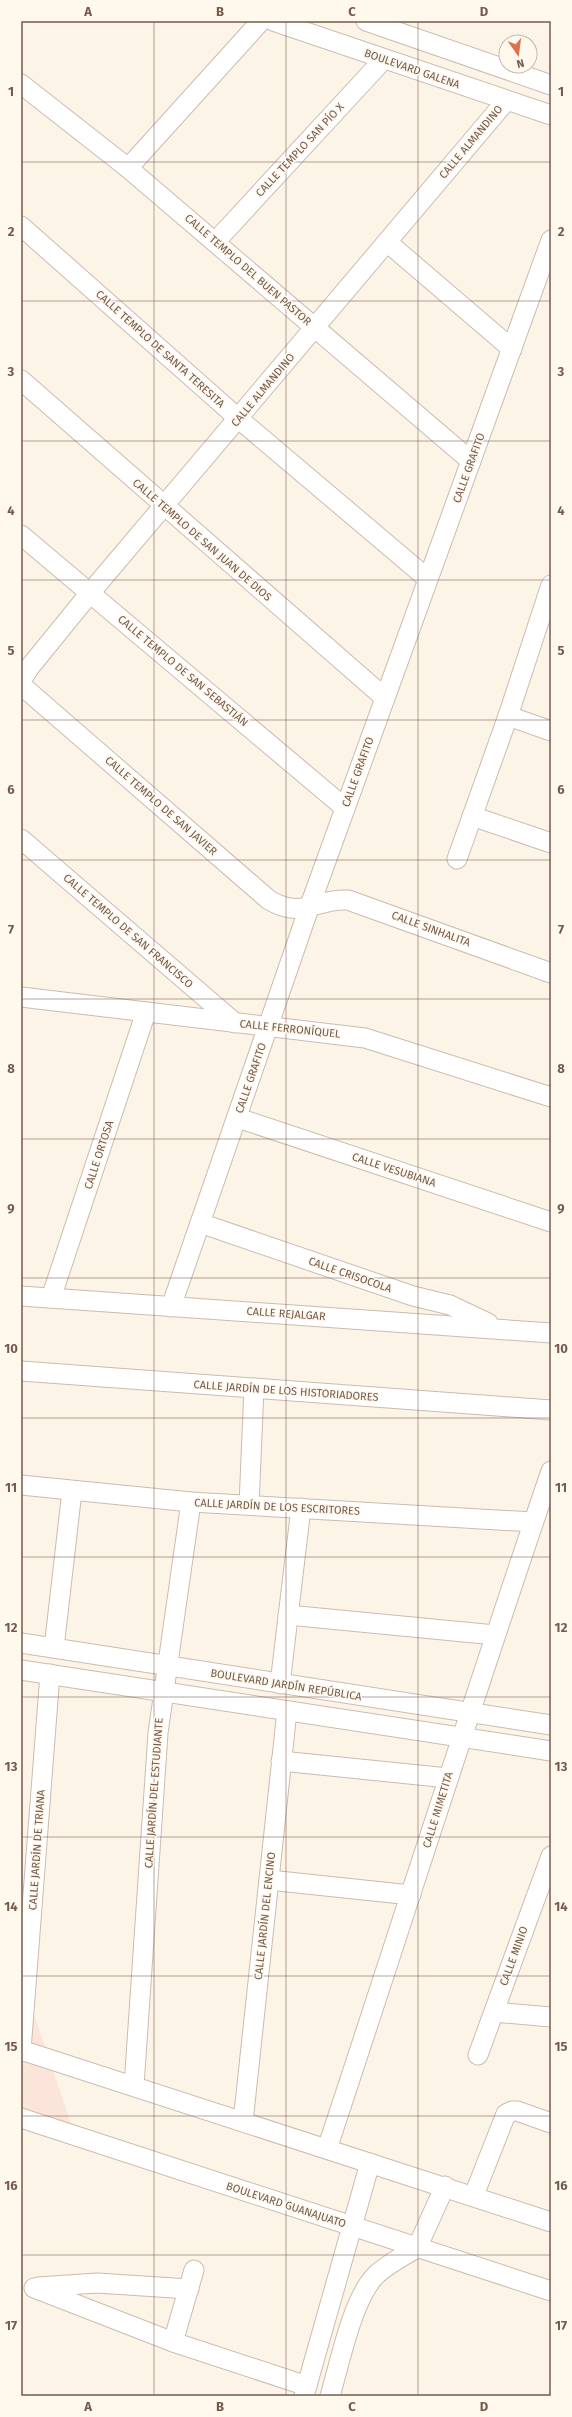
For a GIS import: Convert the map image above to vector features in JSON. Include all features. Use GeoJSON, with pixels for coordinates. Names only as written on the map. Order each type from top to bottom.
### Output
{"type":"FeatureCollection","features":[{"type":"Feature","properties":{"kind":"street"},"geometry":{"type":"LineString","coordinates":[[128,168],[261,21]]}},
{"type":"Feature","properties":{"kind":"street","name":"BOULEVARD GALENA"},"geometry":{"type":"LineString","coordinates":[[273,21],[551,115]]}},
{"type":"Feature","properties":{"kind":"street"},"geometry":{"type":"LineString","coordinates":[[366,21],[551,85]]}},
{"type":"Feature","properties":{"kind":"street","name":"CALLE TEMPLO SAN PÍO X"},"geometry":{"type":"LineString","coordinates":[[216,241],[384,59]]}},
{"type":"Feature","properties":{"kind":"street","name":"CALLE TEMPLO DEL BUEN PASTOR"},"geometry":{"type":"LineString","coordinates":[[21,84],[128,168],[216,241],[471,461]]}},
{"type":"Feature","properties":{"kind":"street","name":"CALLE ALMANDINO"},"geometry":{"type":"LineString","coordinates":[[21,681],[29,668],[90,593],[238,420],[506,101]]}},
{"type":"Feature","properties":{"kind":"street","name":"CALLE TEMPLO DE SANTA TERESITA"},"geometry":{"type":"LineString","coordinates":[[21,226],[238,420],[428,579]]}},
{"type":"Feature","properties":{"kind":"street","name":"CALLE GRAFITO"},"geometry":{"type":"LineString","coordinates":[[171,1307],[238,1118],[309,908],[551,240]]}},
{"type":"Feature","properties":{"kind":"street"},"geometry":{"type":"LineString","coordinates":[[387,242],[512,349]]}},
{"type":"Feature","properties":{"kind":"street","name":"CALLE TEMPLO DE SAN JUAN DE DIOS"},"geometry":{"type":"LineString","coordinates":[[21,380],[163,506],[385,698]]}},
{"type":"Feature","properties":{"kind":"street","name":"CALLE TEMPLO DE SAN SEBASTIÁN"},"geometry":{"type":"LineString","coordinates":[[21,535],[345,808]]}},
{"type":"Feature","properties":{"kind":"street"},"geometry":{"type":"LineString","coordinates":[[457,858],[508,716],[524,663],[548,605],[551,585]]}},
{"type":"Feature","properties":{"kind":"street","name":"CALLE TEMPLO DE SAN JAVIER"},"geometry":{"type":"LineString","coordinates":[[21,685],[269,900],[282,908],[309,908]]}},
{"type":"Feature","properties":{"kind":"street"},"geometry":{"type":"LineString","coordinates":[[508,716],[551,731]]}},
{"type":"Feature","properties":{"kind":"street"},"geometry":{"type":"LineString","coordinates":[[472,816],[551,843]]}},
{"type":"Feature","properties":{"kind":"street","name":"CALLE TEMPLO DE SAN FRANCISCO"},"geometry":{"type":"LineString","coordinates":[[21,839],[235,1023]]}},
{"type":"Feature","properties":{"kind":"street","name":"CALLE SINHALITA"},"geometry":{"type":"LineString","coordinates":[[309,908],[336,900],[363,904],[551,973]]}},
{"type":"Feature","properties":{"kind":"street","name":"CALLE FERRONÍQUEL"},"geometry":{"type":"LineString","coordinates":[[21,997],[365,1038],[551,1097]]}},
{"type":"Feature","properties":{"kind":"street","name":"CALLE ORTOSA"},"geometry":{"type":"LineString","coordinates":[[51,1298],[146,1012]]}},
{"type":"Feature","properties":{"kind":"street","name":"CALLE VESUBIANA"},"geometry":{"type":"LineString","coordinates":[[238,1118],[551,1222]]}},
{"type":"Feature","properties":{"kind":"street","name":"CALLE CRISOCOLA"},"geometry":{"type":"LineString","coordinates":[[200,1223],[413,1296],[450,1306],[500,1328]]}},
{"type":"Feature","properties":{"kind":"street","name":"CALLE REJALGAR"},"geometry":{"type":"LineString","coordinates":[[21,1296],[500,1328],[551,1333]]}},
{"type":"Feature","properties":{"kind":"street","name":"CALLE JARDÍN DE LOS HISTORIADORES"},"geometry":{"type":"LineString","coordinates":[[21,1371],[551,1410]]}},
{"type":"Feature","properties":{"kind":"street"},"geometry":{"type":"LineString","coordinates":[[249,1505],[254,1388]]}},
{"type":"Feature","properties":{"kind":"street","name":"CALLE MIMETITA"},"geometry":{"type":"LineString","coordinates":[[327,2149],[411,1895],[469,1712],[551,1470]]}},
{"type":"Feature","properties":{"kind":"street","name":"CALLE JARDÍN DE LOS ESCRITORES"},"geometry":{"type":"LineString","coordinates":[[21,1485],[192,1502],[534,1522]]}},
{"type":"Feature","properties":{"kind":"street"},"geometry":{"type":"LineString","coordinates":[[54,1648],[72,1491]]}},
{"type":"Feature","properties":{"kind":"street","name":"CALLE JARDÍN DEL ESTUDIANTE"},"geometry":{"type":"LineString","coordinates":[[134,2086],[163,1692],[192,1502]]}},
{"type":"Feature","properties":{"kind":"street"},"geometry":{"type":"LineString","coordinates":[[280,1684],[301,1508]]}},
{"type":"Feature","properties":{"kind":"street"},"geometry":{"type":"LineString","coordinates":[[288,1615],[495,1635]]}},
{"type":"Feature","properties":{"kind":"street","name":"BOULEVARD JARDÍN REPÚBLICA"},"geometry":{"type":"LineString","coordinates":[[21,1643],[166,1667],[551,1725]]}},
{"type":"Feature","properties":{"kind":"street"},"geometry":{"type":"LineString","coordinates":[[21,1670],[551,1751]]}},
{"type":"Feature","properties":{"kind":"street","name":"CALLE JARDÍN DE TRIANA"},"geometry":{"type":"LineString","coordinates":[[21,2050],[50,1674]]}},
{"type":"Feature","properties":{"kind":"street","name":"CALLE JARDÍN DEL ENCINO"},"geometry":{"type":"LineString","coordinates":[[244,2122],[287,1711]]}},
{"type":"Feature","properties":{"kind":"street"},"geometry":{"type":"LineString","coordinates":[[281,1761],[448,1778]]}},
{"type":"Feature","properties":{"kind":"street","name":"CALLE MINIO"},"geometry":{"type":"LineString","coordinates":[[478,2055],[551,1856]]}},
{"type":"Feature","properties":{"kind":"street"},"geometry":{"type":"LineString","coordinates":[[269,1880],[411,1895]]}},
{"type":"Feature","properties":{"kind":"street"},"geometry":{"type":"LineString","coordinates":[[494,2012],[551,2017]]}},
{"type":"Feature","properties":{"kind":"street"},"geometry":{"type":"LineString","coordinates":[[21,2050],[444,2186],[551,2222]]}},
{"type":"Feature","properties":{"kind":"street"},"geometry":{"type":"LineString","coordinates":[[474,2196],[506,2114],[512,2111],[517,2111],[551,2123]]}},
{"type":"Feature","properties":{"kind":"street","name":"BOULEVARD GUANAJUATO"},"geometry":{"type":"LineString","coordinates":[[21,2118],[551,2291]]}},
{"type":"Feature","properties":{"kind":"street"},"geometry":{"type":"LineString","coordinates":[[27,2287],[305,2391],[370,2163]]}},
{"type":"Feature","properties":{"kind":"street"},"geometry":{"type":"LineString","coordinates":[[334,2395],[356,2309],[365,2288],[376,2275],[417,2248],[444,2186]]}},
{"type":"Feature","properties":{"kind":"street"},"geometry":{"type":"LineString","coordinates":[[173,2342],[194,2270]]}},
{"type":"Feature","properties":{"kind":"street"},"geometry":{"type":"LineString","coordinates":[[27,2287],[97,2283],[189,2289]]}},
{"type":"Feature","properties":{"kind":"shaded area"},"geometry":{"type":"Polygon","coordinates":[[[21,1976],[75,2135],[21,2113],[21,1976]]]}}]}
